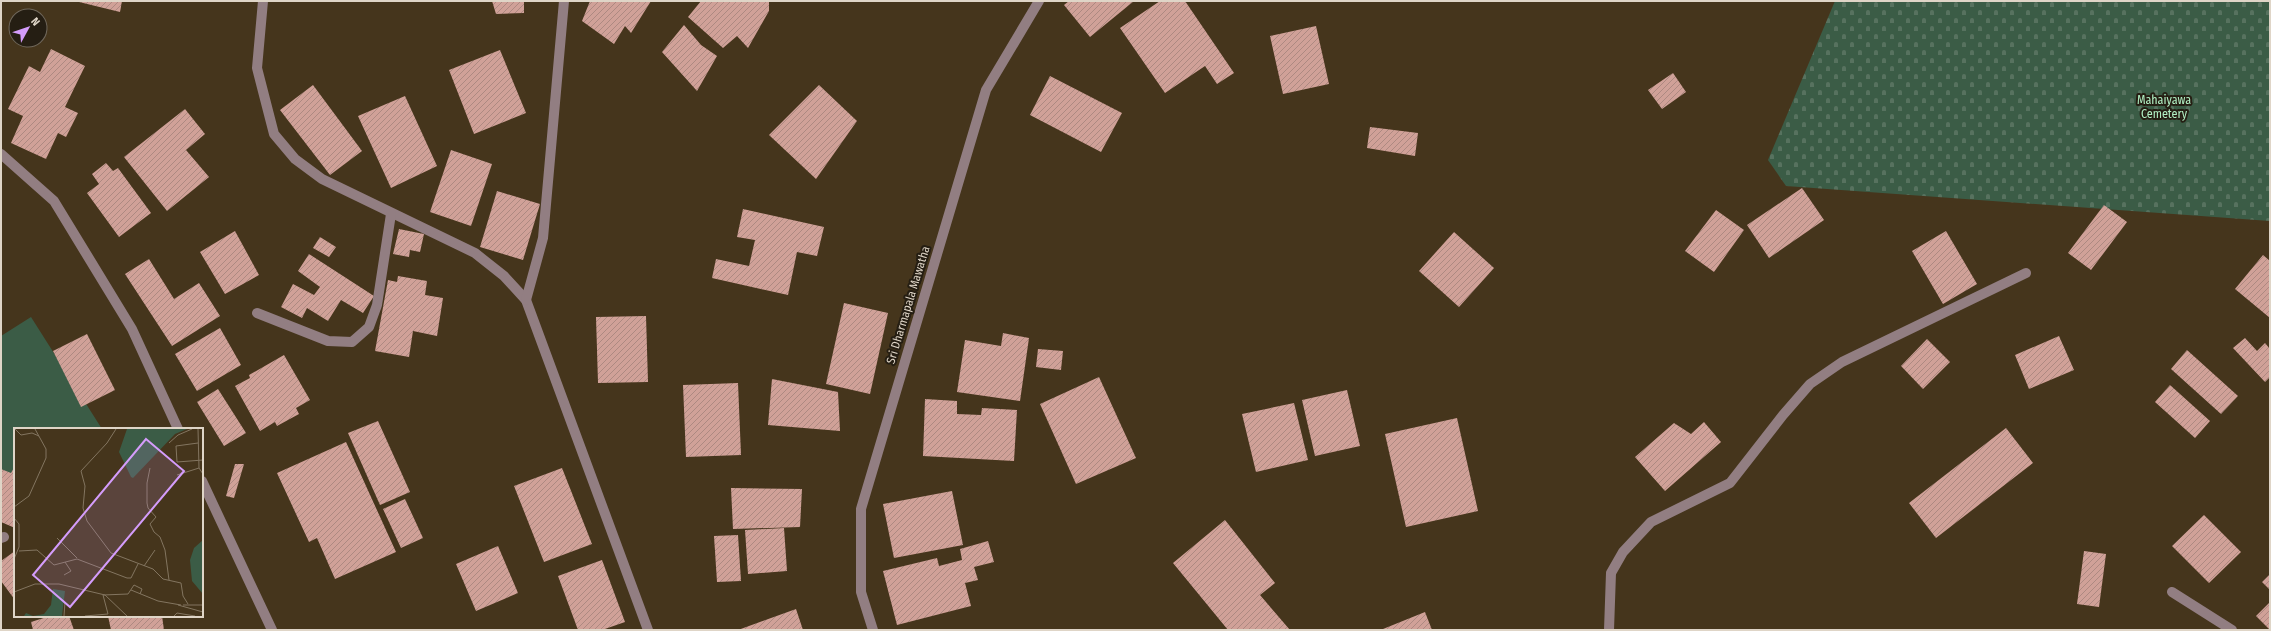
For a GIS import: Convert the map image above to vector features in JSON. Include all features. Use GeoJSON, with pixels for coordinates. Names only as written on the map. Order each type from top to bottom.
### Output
{"type":"FeatureCollection","features":[{"type":"Feature","properties":{"kind":"street"},"geometry":{"type":"LineString","coordinates":[[263,1],[257,68],[274,134],[295,159],[322,178],[391,214],[475,253],[504,276],[526,300],[648,630]]}},
{"type":"Feature","properties":{"kind":"street"},"geometry":{"type":"LineString","coordinates":[[526,300],[543,238],[564,1]]}},
{"type":"Feature","properties":{"kind":"street","name":"Sri Dharmapala Mawatha"},"geometry":{"type":"LineString","coordinates":[[873,630],[861,592],[860,509],[986,90],[1039,1]]}},
{"type":"Feature","properties":{"kind":"street"},"geometry":{"type":"LineString","coordinates":[[1,154],[54,200],[132,329],[178,428]]}},
{"type":"Feature","properties":{"kind":"street"},"geometry":{"type":"LineString","coordinates":[[257,313],[328,341],[352,342],[369,327],[377,304],[391,214]]}},
{"type":"Feature","properties":{"kind":"street"},"geometry":{"type":"LineString","coordinates":[[1609,630],[1611,573],[1624,552],[1651,522],[1730,483],[1783,415],[1810,384],[1842,362],[2026,273]]}},
{"type":"Feature","properties":{"kind":"street"},"geometry":{"type":"LineString","coordinates":[[203,483],[272,630]]}},
{"type":"Feature","properties":{"kind":"street"},"geometry":{"type":"LineString","coordinates":[[2172,592],[2232,630]]}},
{"type":"Feature","properties":{"kind":"green space","name":"Mahaiyawa Cemetery"},"geometry":{"type":"Polygon","coordinates":[[[1835,1],[2270,1],[2270,221],[1786,186],[1768,160],[1835,1]]]}},
{"type":"Feature","properties":{"kind":"green space"},"geometry":{"type":"Polygon","coordinates":[[[31,317],[101,428],[14,428],[14,513],[1,521],[1,336],[31,317]]]}},
{"type":"Feature","properties":{"kind":"building"},"geometry":{"type":"Polygon","coordinates":[[[75,1],[122,1],[120,12],[75,1]]]}},
{"type":"Feature","properties":{"kind":"building"},"geometry":{"type":"Polygon","coordinates":[[[492,1],[524,1],[524,13],[496,14],[492,1]]]}},
{"type":"Feature","properties":{"kind":"building"},"geometry":{"type":"Polygon","coordinates":[[[590,1],[651,1],[631,33],[625,26],[614,44],[582,21],[590,1]]]}},
{"type":"Feature","properties":{"kind":"building"},"geometry":{"type":"Polygon","coordinates":[[[701,1],[769,1],[769,11],[748,48],[737,36],[723,48],[688,17],[701,1]]]}},
{"type":"Feature","properties":{"kind":"building"},"geometry":{"type":"Polygon","coordinates":[[[1069,1],[1134,1],[1090,37],[1064,5],[1069,1]]]}},
{"type":"Feature","properties":{"kind":"building"},"geometry":{"type":"Polygon","coordinates":[[[1160,1],[1185,1],[1234,73],[1217,84],[1205,66],[1165,93],[1120,28],[1160,1]]]}},
{"type":"Feature","properties":{"kind":"building"},"geometry":{"type":"Polygon","coordinates":[[[684,25],[701,45],[717,56],[697,91],[662,52],[684,25]]]}},
{"type":"Feature","properties":{"kind":"building"},"geometry":{"type":"Polygon","coordinates":[[[1316,26],[1329,84],[1283,94],[1270,36],[1316,26]]]}},
{"type":"Feature","properties":{"kind":"building"},"geometry":{"type":"Polygon","coordinates":[[[51,49],[85,66],[65,107],[78,113],[66,137],[58,133],[46,159],[11,143],[23,116],[8,109],[29,66],[40,72],[51,49]]]}},
{"type":"Feature","properties":{"kind":"building"},"geometry":{"type":"Polygon","coordinates":[[[500,50],[526,113],[474,134],[449,70],[500,50]]]}},
{"type":"Feature","properties":{"kind":"building"},"geometry":{"type":"Polygon","coordinates":[[[1673,73],[1686,92],[1662,109],[1648,90],[1673,73]]]}},
{"type":"Feature","properties":{"kind":"building"},"geometry":{"type":"Polygon","coordinates":[[[1050,76],[1122,113],[1101,152],[1030,115],[1050,76]]]}},
{"type":"Feature","properties":{"kind":"building"},"geometry":{"type":"Polygon","coordinates":[[[313,85],[362,151],[330,175],[280,110],[313,85]]]}},
{"type":"Feature","properties":{"kind":"building"},"geometry":{"type":"Polygon","coordinates":[[[819,85],[857,121],[816,179],[769,135],[819,85]]]}},
{"type":"Feature","properties":{"kind":"building"},"geometry":{"type":"Polygon","coordinates":[[[405,96],[437,166],[391,188],[358,116],[405,96]]]}},
{"type":"Feature","properties":{"kind":"building"},"geometry":{"type":"Polygon","coordinates":[[[185,109],[205,134],[186,150],[209,177],[167,211],[124,157],[185,109]]]}},
{"type":"Feature","properties":{"kind":"building"},"geometry":{"type":"Polygon","coordinates":[[[1370,127],[1418,133],[1415,156],[1367,148],[1370,127]]]}},
{"type":"Feature","properties":{"kind":"building"},"geometry":{"type":"Polygon","coordinates":[[[451,150],[492,164],[471,226],[430,212],[451,150]]]}},
{"type":"Feature","properties":{"kind":"building"},"geometry":{"type":"Polygon","coordinates":[[[106,163],[113,171],[118,168],[151,213],[119,237],[87,193],[99,184],[92,174],[106,163]]]}},
{"type":"Feature","properties":{"kind":"building"},"geometry":{"type":"Polygon","coordinates":[[[1802,188],[1824,220],[1769,258],[1747,225],[1802,188]]]}},
{"type":"Feature","properties":{"kind":"building"},"geometry":{"type":"Polygon","coordinates":[[[497,191],[540,204],[523,260],[480,247],[497,191]]]}},
{"type":"Feature","properties":{"kind":"building"},"geometry":{"type":"Polygon","coordinates":[[[2104,205],[2127,222],[2091,270],[2068,253],[2104,205]]]}},
{"type":"Feature","properties":{"kind":"building"},"geometry":{"type":"Polygon","coordinates":[[[743,209],[824,227],[817,256],[797,252],[788,295],[712,278],[716,259],[749,266],[755,240],[737,237],[743,209]]]}},
{"type":"Feature","properties":{"kind":"building"},"geometry":{"type":"Polygon","coordinates":[[[1716,210],[1744,230],[1714,272],[1685,251],[1716,210]]]}},
{"type":"Feature","properties":{"kind":"building"},"geometry":{"type":"Polygon","coordinates":[[[399,229],[424,234],[420,252],[410,250],[409,257],[393,254],[399,229]]]}},
{"type":"Feature","properties":{"kind":"building"},"geometry":{"type":"Polygon","coordinates":[[[235,231],[259,275],[225,294],[200,252],[235,231]]]}},
{"type":"Feature","properties":{"kind":"building"},"geometry":{"type":"Polygon","coordinates":[[[1946,231],[1977,284],[1943,304],[1912,251],[1946,231]]]}},
{"type":"Feature","properties":{"kind":"building"},"geometry":{"type":"Polygon","coordinates":[[[1454,232],[1494,268],[1459,307],[1419,271],[1454,232]]]}},
{"type":"Feature","properties":{"kind":"building"},"geometry":{"type":"Polygon","coordinates":[[[320,237],[336,247],[329,257],[313,248],[320,237]]]}},
{"type":"Feature","properties":{"kind":"building"},"geometry":{"type":"Polygon","coordinates":[[[309,254],[374,296],[363,313],[341,300],[328,321],[307,308],[302,318],[281,307],[293,284],[314,295],[320,287],[298,271],[309,254]]]}},
{"type":"Feature","properties":{"kind":"building"},"geometry":{"type":"Polygon","coordinates":[[[2263,255],[2270,261],[2270,318],[2235,289],[2263,255]]]}},
{"type":"Feature","properties":{"kind":"building"},"geometry":{"type":"Polygon","coordinates":[[[149,259],[174,299],[199,283],[220,316],[172,346],[125,274],[149,259]]]}},
{"type":"Feature","properties":{"kind":"building"},"geometry":{"type":"Polygon","coordinates":[[[398,276],[427,281],[425,295],[443,298],[437,336],[413,331],[409,357],[375,351],[388,280],[397,282],[398,276]]]}},
{"type":"Feature","properties":{"kind":"building"},"geometry":{"type":"Polygon","coordinates":[[[844,303],[888,313],[870,394],[826,384],[844,303]]]}},
{"type":"Feature","properties":{"kind":"building"},"geometry":{"type":"Polygon","coordinates":[[[646,316],[648,382],[598,383],[596,317],[646,316]]]}},
{"type":"Feature","properties":{"kind":"building"},"geometry":{"type":"Polygon","coordinates":[[[220,328],[241,365],[197,391],[175,354],[220,328]]]}},
{"type":"Feature","properties":{"kind":"building"},"geometry":{"type":"Polygon","coordinates":[[[1003,333],[1029,338],[1020,401],[957,392],[965,340],[1001,346],[1003,333]]]}},
{"type":"Feature","properties":{"kind":"building"},"geometry":{"type":"Polygon","coordinates":[[[87,334],[115,390],[81,407],[53,351],[87,334]]]}},
{"type":"Feature","properties":{"kind":"building"},"geometry":{"type":"Polygon","coordinates":[[[2059,336],[2074,370],[2029,389],[2015,355],[2059,336]]]}},
{"type":"Feature","properties":{"kind":"building"},"geometry":{"type":"Polygon","coordinates":[[[2245,338],[2257,351],[2265,343],[2270,349],[2270,377],[2265,382],[2233,348],[2245,338]]]}},
{"type":"Feature","properties":{"kind":"building"},"geometry":{"type":"Polygon","coordinates":[[[1927,339],[1950,362],[1923,389],[1901,366],[1927,339]]]}},
{"type":"Feature","properties":{"kind":"building"},"geometry":{"type":"Polygon","coordinates":[[[1038,349],[1063,351],[1061,370],[1036,367],[1038,349]]]}},
{"type":"Feature","properties":{"kind":"building"},"geometry":{"type":"Polygon","coordinates":[[[2187,350],[2238,396],[2221,414],[2171,369],[2187,350]]]}},
{"type":"Feature","properties":{"kind":"building"},"geometry":{"type":"Polygon","coordinates":[[[284,355],[310,400],[296,408],[299,414],[277,426],[275,422],[260,431],[235,386],[250,378],[249,375],[284,355]]]}},
{"type":"Feature","properties":{"kind":"building"},"geometry":{"type":"Polygon","coordinates":[[[1099,377],[1136,458],[1076,484],[1040,404],[1099,377]]]}},
{"type":"Feature","properties":{"kind":"building"},"geometry":{"type":"Polygon","coordinates":[[[772,379],[838,392],[840,431],[768,425],[772,379]]]}},
{"type":"Feature","properties":{"kind":"building"},"geometry":{"type":"Polygon","coordinates":[[[738,383],[741,455],[686,457],[683,385],[738,383]]]}},
{"type":"Feature","properties":{"kind":"building"},"geometry":{"type":"Polygon","coordinates":[[[2170,385],[2210,421],[2195,438],[2155,402],[2170,385]]]}},
{"type":"Feature","properties":{"kind":"building"},"geometry":{"type":"Polygon","coordinates":[[[218,389],[246,433],[224,446],[197,402],[218,389]]]}},
{"type":"Feature","properties":{"kind":"building"},"geometry":{"type":"Polygon","coordinates":[[[1347,390],[1360,446],[1315,456],[1302,400],[1347,390]]]}},
{"type":"Feature","properties":{"kind":"building"},"geometry":{"type":"Polygon","coordinates":[[[925,399],[957,401],[957,414],[981,415],[982,408],[1017,410],[1014,461],[923,456],[925,399]]]}},
{"type":"Feature","properties":{"kind":"building"},"geometry":{"type":"Polygon","coordinates":[[[1294,403],[1308,460],[1256,472],[1242,414],[1294,403]]]}},
{"type":"Feature","properties":{"kind":"building"},"geometry":{"type":"Polygon","coordinates":[[[1457,418],[1478,511],[1406,527],[1385,434],[1457,418]]]}},
{"type":"Feature","properties":{"kind":"building"},"geometry":{"type":"Polygon","coordinates":[[[378,421],[410,492],[380,505],[348,433],[378,421]]]}},
{"type":"Feature","properties":{"kind":"building"},"geometry":{"type":"Polygon","coordinates":[[[1704,422],[1721,442],[1665,491],[1635,457],[1674,423],[1691,434],[1704,422]]]}},
{"type":"Feature","properties":{"kind":"building"},"geometry":{"type":"Polygon","coordinates":[[[2006,428],[2033,463],[1936,538],[1909,503],[2006,428]]]}},
{"type":"Feature","properties":{"kind":"building"},"geometry":{"type":"Polygon","coordinates":[[[346,442],[396,552],[335,579],[317,538],[309,542],[277,473],[346,442]]]}},
{"type":"Feature","properties":{"kind":"building"},"geometry":{"type":"Polygon","coordinates":[[[235,464],[244,464],[234,498],[226,496],[235,464]]]}},
{"type":"Feature","properties":{"kind":"building"},"geometry":{"type":"Polygon","coordinates":[[[14,468],[14,528],[1,522],[1,469],[11,473],[14,468]]]}},
{"type":"Feature","properties":{"kind":"building"},"geometry":{"type":"Polygon","coordinates":[[[562,468],[592,544],[544,562],[514,486],[562,468]]]}},
{"type":"Feature","properties":{"kind":"building"},"geometry":{"type":"Polygon","coordinates":[[[731,488],[802,489],[800,527],[733,529],[731,488]]]}},
{"type":"Feature","properties":{"kind":"building"},"geometry":{"type":"Polygon","coordinates":[[[952,491],[963,545],[894,558],[883,504],[952,491]]]}},
{"type":"Feature","properties":{"kind":"building"},"geometry":{"type":"Polygon","coordinates":[[[405,499],[423,538],[401,548],[383,509],[405,499]]]}},
{"type":"Feature","properties":{"kind":"building"},"geometry":{"type":"Polygon","coordinates":[[[2204,515],[2241,552],[2209,583],[2172,546],[2204,515]]]}},
{"type":"Feature","properties":{"kind":"building"},"geometry":{"type":"Polygon","coordinates":[[[1225,520],[1275,583],[1260,595],[1290,630],[1228,630],[1173,563],[1225,520]]]}},
{"type":"Feature","properties":{"kind":"building"},"geometry":{"type":"Polygon","coordinates":[[[784,528],[787,571],[748,574],[745,530],[784,528]]]}},
{"type":"Feature","properties":{"kind":"building"},"geometry":{"type":"Polygon","coordinates":[[[738,535],[741,581],[717,582],[714,536],[738,535]]]}},
{"type":"Feature","properties":{"kind":"building"},"geometry":{"type":"Polygon","coordinates":[[[988,541],[994,562],[974,567],[978,580],[965,583],[971,606],[897,625],[883,571],[937,558],[939,566],[962,560],[960,549],[988,541]]]}},
{"type":"Feature","properties":{"kind":"building"},"geometry":{"type":"Polygon","coordinates":[[[498,546],[518,593],[476,611],[456,564],[498,546]]]}},
{"type":"Feature","properties":{"kind":"building"},"geometry":{"type":"Polygon","coordinates":[[[2084,551],[2106,554],[2099,607],[2077,604],[2084,551]]]}},
{"type":"Feature","properties":{"kind":"building"},"geometry":{"type":"Polygon","coordinates":[[[14,552],[14,599],[1,581],[1,561],[14,552]]]}},
{"type":"Feature","properties":{"kind":"building"},"geometry":{"type":"Polygon","coordinates":[[[602,560],[625,622],[602,630],[578,630],[558,576],[602,560]]]}},
{"type":"Feature","properties":{"kind":"building"},"geometry":{"type":"Polygon","coordinates":[[[2270,574],[2270,590],[2262,582],[2270,574]]]}},
{"type":"Feature","properties":{"kind":"building"},"geometry":{"type":"Polygon","coordinates":[[[2270,602],[2270,630],[2256,616],[2270,602]]]}},
{"type":"Feature","properties":{"kind":"building"},"geometry":{"type":"Polygon","coordinates":[[[796,609],[803,630],[738,630],[796,609]]]}},
{"type":"Feature","properties":{"kind":"building"},"geometry":{"type":"Polygon","coordinates":[[[1425,612],[1432,630],[1383,629],[1425,612]]]}},
{"type":"Feature","properties":{"kind":"building"},"geometry":{"type":"Polygon","coordinates":[[[47,617],[69,617],[74,630],[33,630],[31,622],[47,617]]]}},
{"type":"Feature","properties":{"kind":"building"},"geometry":{"type":"Polygon","coordinates":[[[108,617],[162,617],[164,630],[111,630],[108,617]]]}}]}
